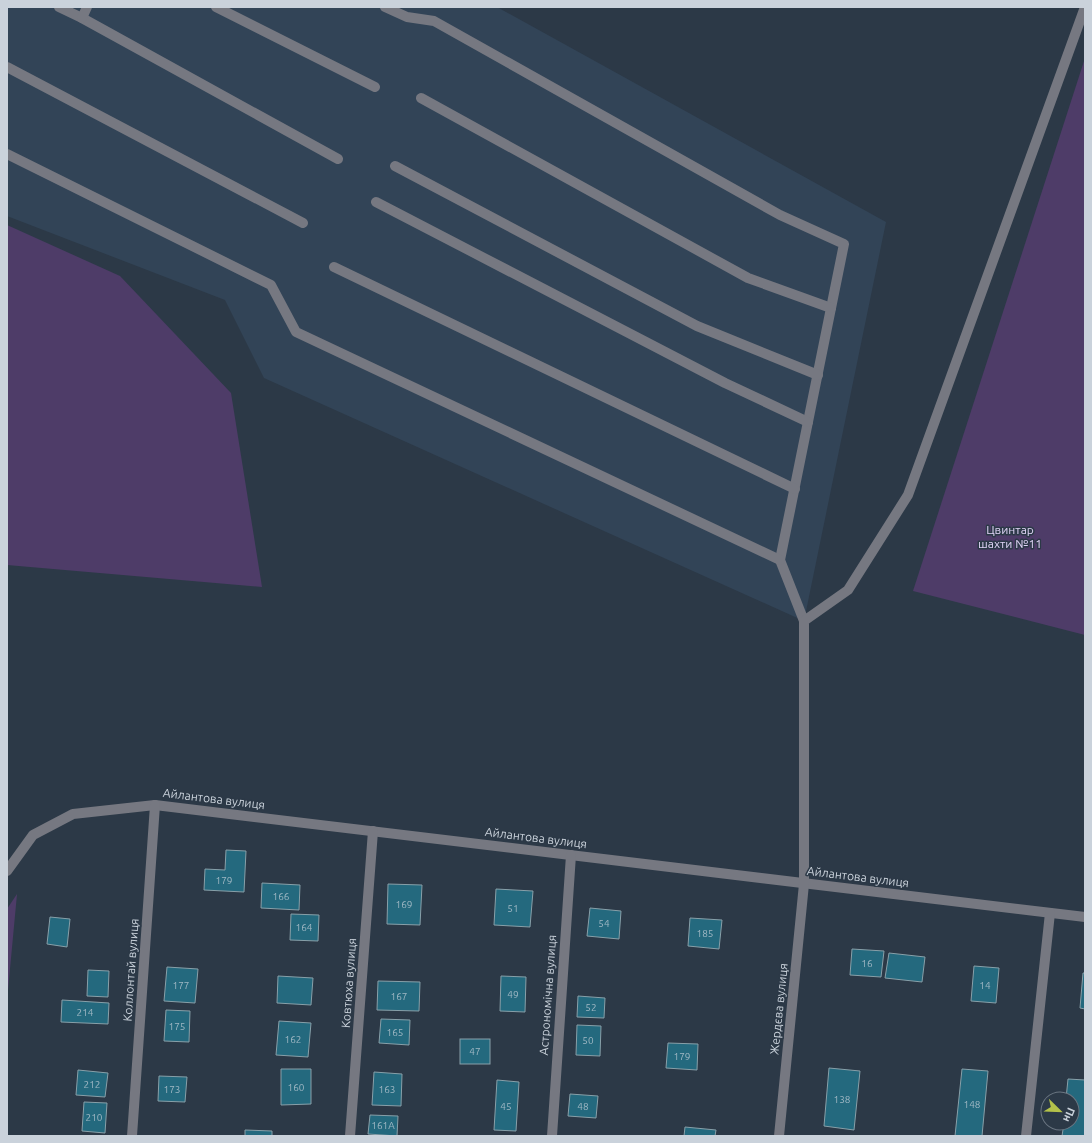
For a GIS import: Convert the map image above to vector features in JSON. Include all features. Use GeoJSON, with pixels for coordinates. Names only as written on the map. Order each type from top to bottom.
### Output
{"type":"FeatureCollection","features":[{"type":"Feature","properties":{"kind":"street"},"geometry":{"type":"LineString","coordinates":[[59,7],[82,18],[338,159]]}},
{"type":"Feature","properties":{"kind":"street"},"geometry":{"type":"LineString","coordinates":[[82,18],[87,7]]}},
{"type":"Feature","properties":{"kind":"street"},"geometry":{"type":"LineString","coordinates":[[216,7],[375,87]]}},
{"type":"Feature","properties":{"kind":"street"},"geometry":{"type":"LineString","coordinates":[[385,7],[407,17],[434,21],[780,215],[844,244],[780,560],[804,621],[848,590],[908,495],[1085,7]]}},
{"type":"Feature","properties":{"kind":"street"},"geometry":{"type":"LineString","coordinates":[[7,67],[303,223]]}},
{"type":"Feature","properties":{"kind":"street"},"geometry":{"type":"LineString","coordinates":[[421,98],[748,278],[831,308]]}},
{"type":"Feature","properties":{"kind":"street"},"geometry":{"type":"LineString","coordinates":[[7,154],[271,285],[296,332],[780,560]]}},
{"type":"Feature","properties":{"kind":"street"},"geometry":{"type":"LineString","coordinates":[[395,166],[696,326],[818,375]]}},
{"type":"Feature","properties":{"kind":"street"},"geometry":{"type":"LineString","coordinates":[[376,202],[725,384],[808,422]]}},
{"type":"Feature","properties":{"kind":"street"},"geometry":{"type":"LineString","coordinates":[[334,267],[794,489]]}},
{"type":"Feature","properties":{"kind":"street","name":"Жердєва вулиця"},"geometry":{"type":"LineString","coordinates":[[779,1136],[804,884],[804,621]]}},
{"type":"Feature","properties":{"kind":"street","name":"Айлантова вулиця"},"geometry":{"type":"LineString","coordinates":[[7,871],[33,835],[73,814],[155,805],[1085,917]]}},
{"type":"Feature","properties":{"kind":"street","name":"Коллонтай вулиця"},"geometry":{"type":"LineString","coordinates":[[132,1136],[155,805]]}},
{"type":"Feature","properties":{"kind":"street","name":"Ковтюха вулиця"},"geometry":{"type":"LineString","coordinates":[[350,1136],[373,831]]}},
{"type":"Feature","properties":{"kind":"street","name":"Астрономічна вулиця"},"geometry":{"type":"LineString","coordinates":[[552,1136],[571,855]]}},
{"type":"Feature","properties":{"kind":"street"},"geometry":{"type":"LineString","coordinates":[[1026,1136],[1050,913]]}},
{"type":"Feature","properties":{"kind":"shaded area"},"geometry":{"type":"Polygon","coordinates":[[[7,7],[497,7],[886,222],[804,621],[264,378],[225,300],[7,216],[7,7]]]}},
{"type":"Feature","properties":{"kind":"green space","name":"Цвинтар шахти №11"},"geometry":{"type":"Polygon","coordinates":[[[1085,58],[1085,635],[913,591],[1085,58]]]}},
{"type":"Feature","properties":{"kind":"green space"},"geometry":{"type":"Polygon","coordinates":[[[7,225],[120,276],[231,393],[262,587],[7,565],[7,225]]]}},
{"type":"Feature","properties":{"kind":"green space"},"geometry":{"type":"Polygon","coordinates":[[[17,894],[7,1001],[7,909],[17,894]]]}},
{"type":"Feature","properties":{"kind":"building"},"geometry":{"type":"Polygon","coordinates":[[[226,850],[246,851],[244,892],[204,890],[205,869],[225,870],[226,850]]]}},
{"type":"Feature","properties":{"kind":"building"},"geometry":{"type":"Polygon","coordinates":[[[262,883],[300,885],[299,910],[261,908],[262,883]]]}},
{"type":"Feature","properties":{"kind":"building"},"geometry":{"type":"Polygon","coordinates":[[[388,884],[422,885],[420,925],[387,924],[388,884]]]}},
{"type":"Feature","properties":{"kind":"building"},"geometry":{"type":"Polygon","coordinates":[[[496,889],[533,891],[530,927],[494,925],[496,889]]]}},
{"type":"Feature","properties":{"kind":"building"},"geometry":{"type":"Polygon","coordinates":[[[590,908],[621,911],[619,939],[587,936],[590,908]]]}},
{"type":"Feature","properties":{"kind":"building"},"geometry":{"type":"Polygon","coordinates":[[[291,914],[319,915],[318,941],[290,940],[291,914]]]}},
{"type":"Feature","properties":{"kind":"building"},"geometry":{"type":"Polygon","coordinates":[[[50,917],[70,919],[67,947],[47,944],[50,917]]]}},
{"type":"Feature","properties":{"kind":"building"},"geometry":{"type":"Polygon","coordinates":[[[690,918],[722,920],[719,949],[688,946],[690,918]]]}},
{"type":"Feature","properties":{"kind":"building"},"geometry":{"type":"Polygon","coordinates":[[[852,949],[884,951],[881,977],[850,975],[852,949]]]}},
{"type":"Feature","properties":{"kind":"building"},"geometry":{"type":"Polygon","coordinates":[[[889,953],[925,957],[922,982],[885,978],[889,953]]]}},
{"type":"Feature","properties":{"kind":"building"},"geometry":{"type":"Polygon","coordinates":[[[974,966],[999,968],[996,1003],[971,1001],[974,966]]]}},
{"type":"Feature","properties":{"kind":"building"},"geometry":{"type":"Polygon","coordinates":[[[167,967],[198,969],[195,1003],[164,1001],[167,967]]]}},
{"type":"Feature","properties":{"kind":"building"},"geometry":{"type":"Polygon","coordinates":[[[88,970],[109,971],[108,997],[87,996],[88,970]]]}},
{"type":"Feature","properties":{"kind":"building"},"geometry":{"type":"Polygon","coordinates":[[[1083,973],[1085,973],[1085,1009],[1080,1008],[1083,973]]]}},
{"type":"Feature","properties":{"kind":"building"},"geometry":{"type":"Polygon","coordinates":[[[278,976],[313,978],[311,1005],[277,1003],[278,976]]]}},
{"type":"Feature","properties":{"kind":"building"},"geometry":{"type":"Polygon","coordinates":[[[501,976],[526,977],[525,1012],[500,1011],[501,976]]]}},
{"type":"Feature","properties":{"kind":"building"},"geometry":{"type":"Polygon","coordinates":[[[378,981],[420,982],[419,1011],[377,1010],[378,981]]]}},
{"type":"Feature","properties":{"kind":"building"},"geometry":{"type":"Polygon","coordinates":[[[578,996],[605,998],[604,1018],[577,1017],[578,996]]]}},
{"type":"Feature","properties":{"kind":"building"},"geometry":{"type":"Polygon","coordinates":[[[62,1000],[109,1003],[108,1024],[61,1022],[62,1000]]]}},
{"type":"Feature","properties":{"kind":"building"},"geometry":{"type":"Polygon","coordinates":[[[166,1010],[190,1011],[189,1042],[164,1041],[166,1010]]]}},
{"type":"Feature","properties":{"kind":"building"},"geometry":{"type":"Polygon","coordinates":[[[381,1019],[410,1020],[409,1045],[379,1043],[381,1019]]]}},
{"type":"Feature","properties":{"kind":"building"},"geometry":{"type":"Polygon","coordinates":[[[279,1021],[311,1023],[308,1057],[276,1055],[279,1021]]]}},
{"type":"Feature","properties":{"kind":"building"},"geometry":{"type":"Polygon","coordinates":[[[577,1025],[601,1026],[600,1056],[576,1055],[577,1025]]]}},
{"type":"Feature","properties":{"kind":"building"},"geometry":{"type":"Polygon","coordinates":[[[460,1039],[490,1039],[490,1064],[460,1064],[460,1039]]]}},
{"type":"Feature","properties":{"kind":"building"},"geometry":{"type":"Polygon","coordinates":[[[668,1043],[698,1044],[697,1070],[666,1068],[668,1043]]]}},
{"type":"Feature","properties":{"kind":"building"},"geometry":{"type":"Polygon","coordinates":[[[829,1068],[860,1071],[854,1130],[824,1126],[829,1068]]]}},
{"type":"Feature","properties":{"kind":"building"},"geometry":{"type":"Polygon","coordinates":[[[281,1069],[311,1069],[311,1104],[281,1105],[281,1069]]]}},
{"type":"Feature","properties":{"kind":"building"},"geometry":{"type":"Polygon","coordinates":[[[962,1069],[988,1071],[982,1136],[955,1136],[962,1069]]]}},
{"type":"Feature","properties":{"kind":"building"},"geometry":{"type":"Polygon","coordinates":[[[78,1070],[108,1073],[105,1097],[76,1095],[78,1070]]]}},
{"type":"Feature","properties":{"kind":"building"},"geometry":{"type":"Polygon","coordinates":[[[374,1072],[402,1074],[401,1106],[372,1105],[374,1072]]]}},
{"type":"Feature","properties":{"kind":"building"},"geometry":{"type":"Polygon","coordinates":[[[159,1076],[187,1077],[185,1102],[158,1101],[159,1076]]]}},
{"type":"Feature","properties":{"kind":"building"},"geometry":{"type":"Polygon","coordinates":[[[1068,1079],[1085,1080],[1085,1136],[1062,1136],[1063,1131],[1080,1131],[1080,1091],[1067,1091],[1068,1079]]]}},
{"type":"Feature","properties":{"kind":"building"},"geometry":{"type":"Polygon","coordinates":[[[497,1080],[519,1082],[516,1131],[494,1130],[497,1080]]]}},
{"type":"Feature","properties":{"kind":"building"},"geometry":{"type":"Polygon","coordinates":[[[570,1094],[598,1096],[596,1118],[568,1116],[570,1094]]]}},
{"type":"Feature","properties":{"kind":"building"},"geometry":{"type":"Polygon","coordinates":[[[84,1102],[107,1103],[105,1133],[82,1131],[84,1102]]]}},
{"type":"Feature","properties":{"kind":"building"},"geometry":{"type":"Polygon","coordinates":[[[370,1115],[398,1116],[397,1136],[368,1134],[370,1115]]]}},
{"type":"Feature","properties":{"kind":"building"},"geometry":{"type":"Polygon","coordinates":[[[685,1127],[716,1130],[715,1136],[684,1136],[685,1127]]]}},
{"type":"Feature","properties":{"kind":"building"},"geometry":{"type":"Polygon","coordinates":[[[245,1130],[272,1131],[272,1136],[245,1136],[245,1130]]]}}]}
